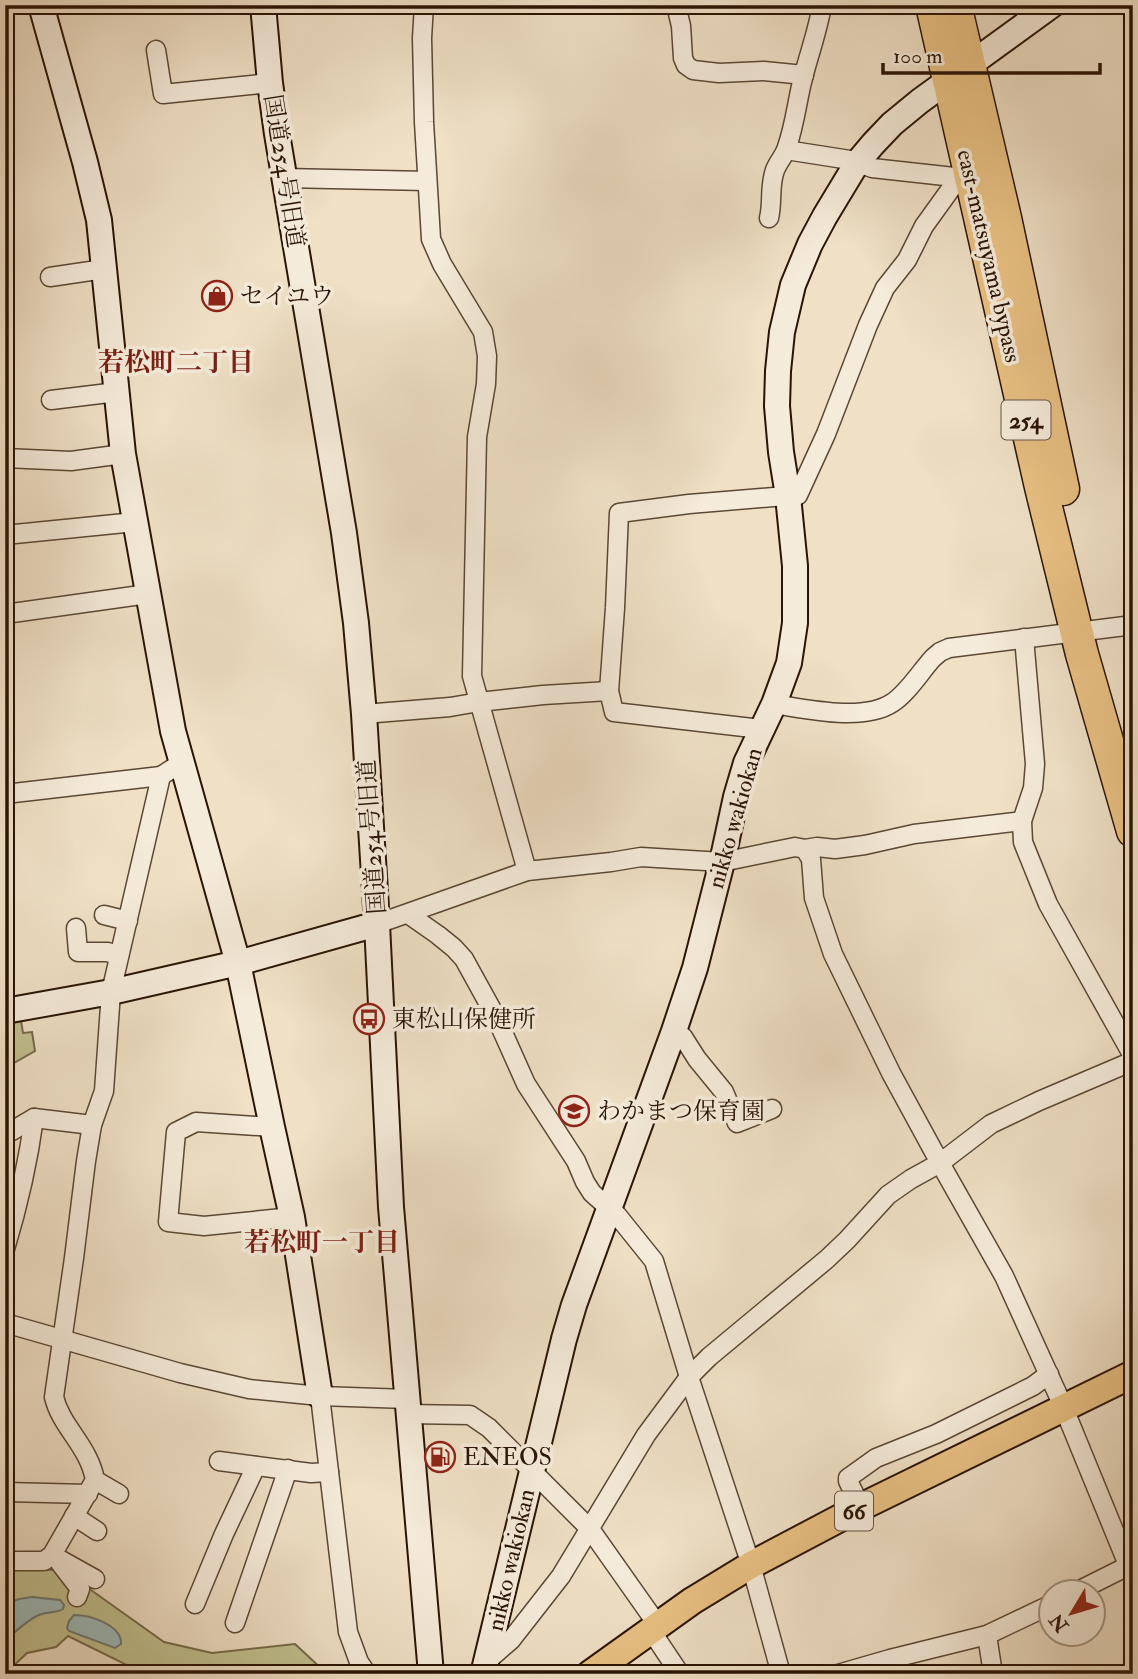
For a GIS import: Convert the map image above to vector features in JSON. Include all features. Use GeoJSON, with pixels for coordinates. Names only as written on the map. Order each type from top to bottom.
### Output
{"type":"FeatureCollection","features":[{"type":"Feature","properties":{"kind":"highway","name":"east-matsuyama bypass"},"geometry":{"type":"LineString","coordinates":[[932,5],[959,72]]}},
{"type":"Feature","properties":{"kind":"highway","name":"east-matsuyama bypass"},"geometry":{"type":"LineString","coordinates":[[955,5],[959,72],[1041,487],[1086,632],[1113,696],[1133,762]]}},
{"type":"Feature","properties":{"kind":"highway","name":"east-matsuyama bypass"},"geometry":{"type":"LineString","coordinates":[[1086,632],[1102,728],[1133,831]]}},
{"type":"Feature","properties":{"kind":"main road","name":"66"},"geometry":{"type":"LineString","coordinates":[[590,1674],[691,1601],[751,1565],[1063,1406],[1133,1374]]}},
{"type":"Feature","properties":{"kind":"street"},"geometry":{"type":"LineString","coordinates":[[40,5],[99,220],[124,454],[173,731],[238,962],[292,1217],[320,1396],[348,1632],[359,1662],[367,1674]]}},
{"type":"Feature","properties":{"kind":"street","name":"国道254号旧道"},"geometry":{"type":"LineString","coordinates":[[263,5],[270,83],[284,178],[344,533],[356,623],[377,924],[391,1207],[431,1674]]}},
{"type":"Feature","properties":{"kind":"street"},"geometry":{"type":"LineString","coordinates":[[424,5],[423,98],[432,239],[442,264],[483,332],[487,356],[486,384],[476,450],[472,676],[527,871]]}},
{"type":"Feature","properties":{"kind":"street"},"geometry":{"type":"LineString","coordinates":[[676,5],[681,26],[682,58],[685,65],[693,70],[719,73],[764,71],[804,75]]}},
{"type":"Feature","properties":{"kind":"street"},"geometry":{"type":"LineString","coordinates":[[769,218],[775,168],[786,150],[796,116],[822,5]]}},
{"type":"Feature","properties":{"kind":"street","name":"nikko wakiokan"},"geometry":{"type":"LineString","coordinates":[[485,1667],[574,1305],[695,968],[746,763],[774,704],[789,663],[794,623],[795,566],[781,452],[778,371],[782,332],[793,285],[810,244],[832,204],[857,163],[873,144],[892,124],[1052,5]]}},
{"type":"Feature","properties":{"kind":"street"},"geometry":{"type":"LineString","coordinates":[[156,50],[163,94],[270,83]]}},
{"type":"Feature","properties":{"kind":"street"},"geometry":{"type":"LineString","coordinates":[[761,729],[614,712],[608,691],[620,513],[798,495],[826,434],[885,288],[907,260],[924,226],[955,183],[954,177],[872,168],[850,160],[786,150]]}},
{"type":"Feature","properties":{"kind":"street"},"geometry":{"type":"LineString","coordinates":[[284,178],[427,181]]}},
{"type":"Feature","properties":{"kind":"street"},"geometry":{"type":"LineString","coordinates":[[50,277],[104,269]]}},
{"type":"Feature","properties":{"kind":"street"},"geometry":{"type":"LineString","coordinates":[[51,400],[117,392]]}},
{"type":"Feature","properties":{"kind":"street"},"geometry":{"type":"LineString","coordinates":[[5,458],[71,461],[124,454]]}},
{"type":"Feature","properties":{"kind":"street"},"geometry":{"type":"LineString","coordinates":[[5,535],[135,522]]}},
{"type":"Feature","properties":{"kind":"street"},"geometry":{"type":"LineString","coordinates":[[5,614],[148,594]]}},
{"type":"Feature","properties":{"kind":"street"},"geometry":{"type":"LineString","coordinates":[[774,704],[840,713],[873,710],[893,702],[940,652],[949,648],[1133,625]]}},
{"type":"Feature","properties":{"kind":"street"},"geometry":{"type":"LineString","coordinates":[[485,1667],[511,1640],[561,1576],[646,1435],[689,1377],[709,1357],[827,1259],[888,1195],[940,1163],[991,1124],[1133,1058],[1048,904],[1023,842],[1022,821],[1033,788],[1035,764],[1024,638]]}},
{"type":"Feature","properties":{"kind":"street"},"geometry":{"type":"LineString","coordinates":[[364,714],[450,707],[543,695],[608,691]]}},
{"type":"Feature","properties":{"kind":"street"},"geometry":{"type":"LineString","coordinates":[[5,793],[160,776],[181,763]]}},
{"type":"Feature","properties":{"kind":"street"},"geometry":{"type":"LineString","coordinates":[[5,1561],[44,1561],[54,1556],[91,1487],[88,1457],[61,1415],[54,1397],[86,1161],[92,1125],[104,1091],[111,992],[160,776]]}},
{"type":"Feature","properties":{"kind":"street"},"geometry":{"type":"LineString","coordinates":[[5,1011],[111,992],[238,962],[377,924],[527,871],[641,857],[722,862],[795,847],[835,849],[914,834],[1022,821]]}},
{"type":"Feature","properties":{"kind":"street"},"geometry":{"type":"LineString","coordinates":[[805,849],[811,859],[814,898],[833,954],[891,1073],[1004,1276],[1131,1566],[1105,1578]]}},
{"type":"Feature","properties":{"kind":"street"},"geometry":{"type":"LineString","coordinates":[[408,914],[438,934],[464,959],[496,1017],[526,1084],[576,1161],[585,1182],[592,1193],[617,1215],[654,1261],[751,1565],[781,1674]]}},
{"type":"Feature","properties":{"kind":"street"},"geometry":{"type":"LineString","coordinates":[[104,915],[128,921]]}},
{"type":"Feature","properties":{"kind":"street"},"geometry":{"type":"LineString","coordinates":[[76,928],[78,952],[108,952],[119,956]]}},
{"type":"Feature","properties":{"kind":"street"},"geometry":{"type":"LineString","coordinates":[[674,1031],[682,1037],[724,1092],[737,1123],[772,1109]]}},
{"type":"Feature","properties":{"kind":"street"},"geometry":{"type":"LineString","coordinates":[[5,1135],[34,1118],[92,1125]]}},
{"type":"Feature","properties":{"kind":"street"},"geometry":{"type":"LineString","coordinates":[[5,1250],[27,1166],[34,1118]]}},
{"type":"Feature","properties":{"kind":"street"},"geometry":{"type":"LineString","coordinates":[[272,1127],[196,1122],[176,1132],[168,1222],[204,1226],[292,1217]]}},
{"type":"Feature","properties":{"kind":"street"},"geometry":{"type":"LineString","coordinates":[[5,1323],[249,1390],[470,1415],[489,1428],[590,1529],[654,1627],[680,1674]]}},
{"type":"Feature","properties":{"kind":"street"},"geometry":{"type":"LineString","coordinates":[[861,1507],[848,1478],[876,1458],[936,1434],[1033,1386],[1048,1374]]}},
{"type":"Feature","properties":{"kind":"street"},"geometry":{"type":"LineString","coordinates":[[219,1461],[311,1473],[328,1472]]}},
{"type":"Feature","properties":{"kind":"street"},"geometry":{"type":"LineString","coordinates":[[195,1604],[256,1466]]}},
{"type":"Feature","properties":{"kind":"street"},"geometry":{"type":"LineString","coordinates":[[235,1623],[288,1469]]}},
{"type":"Feature","properties":{"kind":"street"},"geometry":{"type":"LineString","coordinates":[[5,1492],[81,1493],[91,1487],[119,1494]]}},
{"type":"Feature","properties":{"kind":"street"},"geometry":{"type":"LineString","coordinates":[[74,1516],[97,1531]]}},
{"type":"Feature","properties":{"kind":"street"},"geometry":{"type":"LineString","coordinates":[[54,1556],[95,1579]]}},
{"type":"Feature","properties":{"kind":"street"},"geometry":{"type":"LineString","coordinates":[[54,1556],[79,1589],[77,1597]]}},
{"type":"Feature","properties":{"kind":"street"},"geometry":{"type":"LineString","coordinates":[[838,1674],[891,1666],[987,1634],[1036,1612]]}},
{"type":"Feature","properties":{"kind":"street"},"geometry":{"type":"LineString","coordinates":[[987,1634],[993,1674]]}},
{"type":"Feature","properties":{"kind":"shaded area"},"geometry":{"type":"Polygon","coordinates":[[[21,1021],[23,1033],[32,1032],[35,1051],[5,1068],[5,1025],[21,1021]]]}},
{"type":"Feature","properties":{"kind":"shaded area"},"geometry":{"type":"Polygon","coordinates":[[[12,1569],[57,1570],[91,1590],[164,1642],[212,1653],[295,1644],[325,1674],[140,1674],[68,1636],[56,1647],[27,1653],[5,1674],[5,1577],[10,1576],[12,1569]]]}},
{"type":"Feature","properties":{"kind":"water"},"geometry":{"type":"Polygon","coordinates":[[[32,1597],[60,1600],[64,1605],[63,1609],[35,1617],[5,1641],[5,1604],[32,1597]]]}},
{"type":"Feature","properties":{"kind":"water"},"geometry":{"type":"Polygon","coordinates":[[[74,1615],[96,1619],[111,1626],[120,1637],[121,1644],[115,1648],[69,1631],[69,1621],[74,1615]]]}},
{"type":"Feature","properties":{"kind":"place","name":"セイユウ"},"geometry":{"type":"Point","coordinates":[217,296]}},
{"type":"Feature","properties":{"kind":"place","name":"東松山保健所"},"geometry":{"type":"Point","coordinates":[369,1019]}},
{"type":"Feature","properties":{"kind":"place","name":"わかまつ保育園"},"geometry":{"type":"Point","coordinates":[574,1111]}},
{"type":"Feature","properties":{"kind":"place","name":"ENEOS"},"geometry":{"type":"Point","coordinates":[440,1457]}},
{"type":"Feature","properties":{"kind":"district","name":"若松町二丁目"},"geometry":{"type":"Point","coordinates":[176,363]}},
{"type":"Feature","properties":{"kind":"district","name":"若松町一丁目"},"geometry":{"type":"Point","coordinates":[322,1243]}}]}
